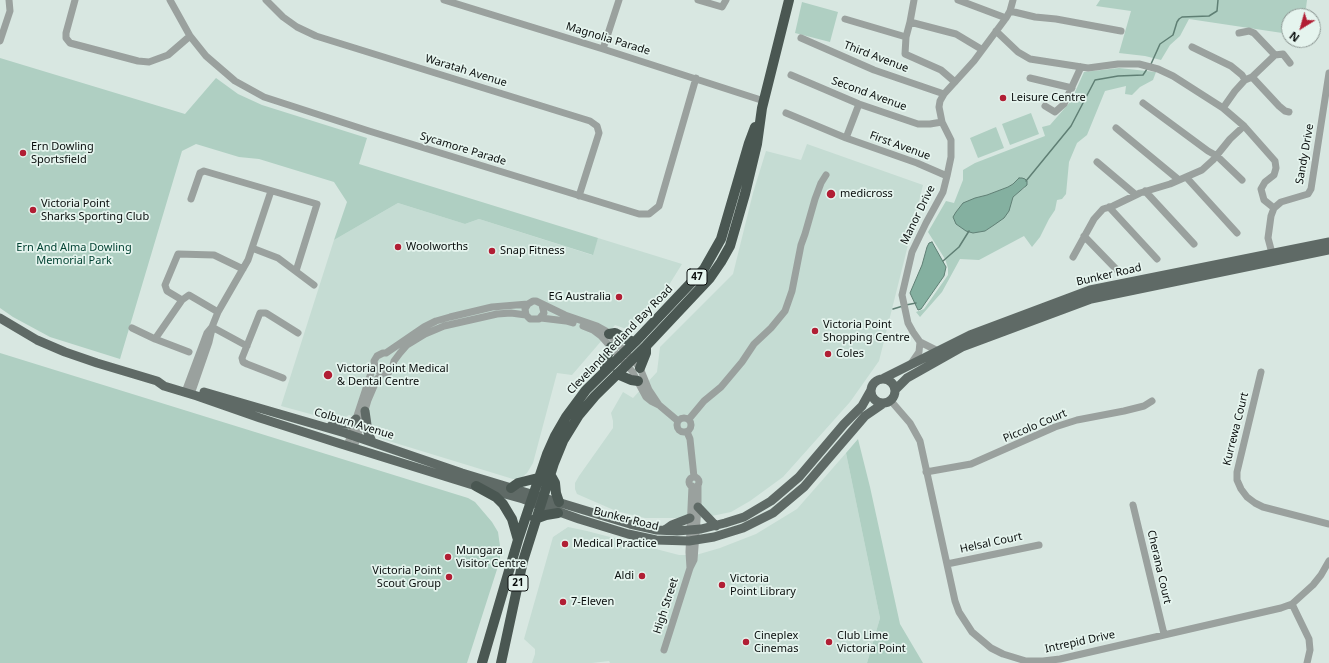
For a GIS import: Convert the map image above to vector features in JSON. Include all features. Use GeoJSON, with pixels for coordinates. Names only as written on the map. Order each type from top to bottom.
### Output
{"type":"FeatureCollection","features":[{"type":"Feature","properties":{"kind":"highway","name":"Cleveland Redland Bay Road"},"geometry":{"type":"LineString","coordinates":[[501,663],[516,589],[536,519],[538,478],[550,446],[563,422],[580,398],[605,371],[646,346],[710,278],[730,246],[742,206],[757,144],[763,104],[789,0]]}},
{"type":"Feature","properties":{"kind":"highway","name":"Cleveland Redland Bay Road"},"geometry":{"type":"LineString","coordinates":[[482,663],[518,540],[550,474],[558,451],[570,428],[590,401],[616,374],[635,342],[704,269],[721,239],[749,143],[763,104]]}},
{"type":"Feature","properties":{"kind":"highway"},"geometry":{"type":"LineString","coordinates":[[609,334],[615,333],[627,340],[635,342]]}},
{"type":"Feature","properties":{"kind":"highway"},"geometry":{"type":"LineString","coordinates":[[640,368],[646,353],[646,346]]}},
{"type":"Feature","properties":{"kind":"highway"},"geometry":{"type":"LineString","coordinates":[[605,371],[605,362],[611,347]]}},
{"type":"Feature","properties":{"kind":"highway"},"geometry":{"type":"LineString","coordinates":[[616,374],[638,381]]}},
{"type":"Feature","properties":{"kind":"highway"},"geometry":{"type":"LineString","coordinates":[[550,474],[555,483],[559,502]]}},
{"type":"Feature","properties":{"kind":"highway"},"geometry":{"type":"LineString","coordinates":[[511,488],[518,484],[538,478]]}},
{"type":"Feature","properties":{"kind":"highway"},"geometry":{"type":"LineString","coordinates":[[476,486],[496,497],[503,504],[512,519],[518,540]]}},
{"type":"Feature","properties":{"kind":"highway"},"geometry":{"type":"LineString","coordinates":[[536,519],[546,514],[558,513]]}},
{"type":"Feature","properties":{"kind":"main road","name":"Bunker Road"},"geometry":{"type":"LineString","coordinates":[[884,378],[970,335],[1027,313],[1090,295],[1273,257],[1329,242]]}},
{"type":"Feature","properties":{"kind":"main road","name":"Bunker Road"},"geometry":{"type":"LineString","coordinates":[[1273,257],[1329,250]]}},
{"type":"Feature","properties":{"kind":"main road","name":"Bunker Road"},"geometry":{"type":"LineString","coordinates":[[896,389],[907,378],[962,347],[1090,295]]}},
{"type":"Feature","properties":{"kind":"main road","name":"Colburn Avenue"},"geometry":{"type":"LineString","coordinates":[[1,321],[37,340],[65,352],[157,381],[164,386],[189,391],[328,428],[511,488],[537,500]]}},
{"type":"Feature","properties":{"kind":"main road"},"geometry":{"type":"LineString","coordinates":[[884,378],[892,382],[896,389],[895,396],[887,402],[876,401],[873,398],[871,390],[875,381],[884,378]]}},
{"type":"Feature","properties":{"kind":"main road","name":"Bunker Road"},"geometry":{"type":"LineString","coordinates":[[537,500],[559,502],[647,528],[665,530],[693,530],[716,526],[754,511],[772,501],[786,489],[799,477],[844,424],[862,406],[871,390]]}},
{"type":"Feature","properties":{"kind":"main road","name":"Colburn Avenue"},"geometry":{"type":"LineString","coordinates":[[189,391],[260,418],[350,447],[476,486],[537,500]]}},
{"type":"Feature","properties":{"kind":"main road","name":"Bunker Road"},"geometry":{"type":"LineString","coordinates":[[537,500],[558,513],[646,539],[665,541],[692,540],[724,534],[743,528],[773,513],[804,487],[865,416],[887,402]]}},
{"type":"Feature","properties":{"kind":"main road"},"geometry":{"type":"LineString","coordinates":[[365,411],[368,432],[372,442]]}},
{"type":"Feature","properties":{"kind":"main road"},"geometry":{"type":"LineString","coordinates":[[328,428],[332,425],[351,424],[356,419]]}},
{"type":"Feature","properties":{"kind":"main road"},"geometry":{"type":"LineString","coordinates":[[698,507],[716,526]]}},
{"type":"Feature","properties":{"kind":"main road"},"geometry":{"type":"LineString","coordinates":[[665,530],[672,525],[690,518]]}},
{"type":"Feature","properties":{"kind":"street"},"geometry":{"type":"LineString","coordinates":[[0,41],[10,11],[9,0]]}},
{"type":"Feature","properties":{"kind":"street"},"geometry":{"type":"LineString","coordinates":[[75,0],[66,33],[66,38],[70,43],[138,61],[149,62],[168,55],[190,36]]}},
{"type":"Feature","properties":{"kind":"street","name":"Sycamore Parade"},"geometry":{"type":"LineString","coordinates":[[170,0],[190,36],[206,56],[235,81],[264,97],[639,214],[649,214],[658,206],[696,78]]}},
{"type":"Feature","properties":{"kind":"street"},"geometry":{"type":"LineString","coordinates":[[268,3],[277,0]]}},
{"type":"Feature","properties":{"kind":"street","name":"Magnolia Parade"},"geometry":{"type":"LineString","coordinates":[[444,0],[696,78],[763,104]]}},
{"type":"Feature","properties":{"kind":"street"},"geometry":{"type":"LineString","coordinates":[[603,49],[619,0]]}},
{"type":"Feature","properties":{"kind":"street"},"geometry":{"type":"LineString","coordinates":[[698,0],[722,7],[726,0]]}},
{"type":"Feature","properties":{"kind":"street"},"geometry":{"type":"LineString","coordinates":[[914,0],[906,37],[905,54],[941,70],[954,82]]}},
{"type":"Feature","properties":{"kind":"street"},"geometry":{"type":"LineString","coordinates":[[958,0],[1008,14],[1056,19],[1121,30]]}},
{"type":"Feature","properties":{"kind":"street","name":"Manor Drive"},"geometry":{"type":"LineString","coordinates":[[920,342],[908,323],[904,311],[902,294],[912,252],[922,230],[943,192],[947,176],[951,140],[942,122],[939,107],[944,94],[974,61],[1008,14],[1013,0]]}},
{"type":"Feature","properties":{"kind":"street","name":"Waratah Avenue"},"geometry":{"type":"LineString","coordinates":[[268,3],[283,17],[316,36],[590,121],[597,126],[599,133],[579,196]]}},
{"type":"Feature","properties":{"kind":"street"},"geometry":{"type":"LineString","coordinates":[[845,19],[906,37]]}},
{"type":"Feature","properties":{"kind":"street"},"geometry":{"type":"LineString","coordinates":[[910,22],[956,34],[982,49]]}},
{"type":"Feature","properties":{"kind":"street"},"geometry":{"type":"LineString","coordinates":[[996,31],[1018,52],[1030,59],[1088,68],[1118,64],[1143,65],[1152,67],[1165,72],[1223,108],[1244,126],[1276,161],[1274,175],[1265,182],[1261,189],[1264,200],[1274,208],[1271,216],[1268,238],[1273,257]]}},
{"type":"Feature","properties":{"kind":"street"},"geometry":{"type":"LineString","coordinates":[[1239,33],[1249,31],[1254,32],[1275,55]]}},
{"type":"Feature","properties":{"kind":"street","name":"Third Avenue"},"geometry":{"type":"LineString","coordinates":[[801,38],[874,70],[944,94]]}},
{"type":"Feature","properties":{"kind":"street"},"geometry":{"type":"LineString","coordinates":[[1192,47],[1231,66],[1242,75],[1245,80]]}},
{"type":"Feature","properties":{"kind":"street"},"geometry":{"type":"LineString","coordinates":[[1223,108],[1245,80],[1252,77],[1275,55],[1283,54],[1290,63]]}},
{"type":"Feature","properties":{"kind":"street"},"geometry":{"type":"LineString","coordinates":[[1045,106],[1054,112],[1064,104],[1081,67]]}},
{"type":"Feature","properties":{"kind":"street","name":"Sandy Drive"},"geometry":{"type":"LineString","coordinates":[[1274,208],[1282,202],[1308,194],[1311,189],[1329,73]]}},
{"type":"Feature","properties":{"kind":"street","name":"Second Avenue"},"geometry":{"type":"LineString","coordinates":[[791,75],[859,104],[918,124],[942,122]]}},
{"type":"Feature","properties":{"kind":"street"},"geometry":{"type":"LineString","coordinates":[[1252,77],[1279,106],[1285,111],[1289,112]]}},
{"type":"Feature","properties":{"kind":"street"},"geometry":{"type":"LineString","coordinates":[[1030,78],[1072,88]]}},
{"type":"Feature","properties":{"kind":"street"},"geometry":{"type":"LineString","coordinates":[[1143,103],[1217,156],[1242,180]]}},
{"type":"Feature","properties":{"kind":"street"},"geometry":{"type":"LineString","coordinates":[[846,138],[859,104]]}},
{"type":"Feature","properties":{"kind":"street","name":"First Avenue"},"geometry":{"type":"LineString","coordinates":[[786,113],[846,138],[917,163],[947,176]]}},
{"type":"Feature","properties":{"kind":"street"},"geometry":{"type":"LineString","coordinates":[[1073,257],[1094,219],[1103,209],[1136,195],[1170,184],[1202,170],[1244,126]]}},
{"type":"Feature","properties":{"kind":"street"},"geometry":{"type":"LineString","coordinates":[[1116,128],[1182,179],[1237,233]]}},
{"type":"Feature","properties":{"kind":"street"},"geometry":{"type":"LineString","coordinates":[[1097,162],[1136,195]]}},
{"type":"Feature","properties":{"kind":"street"},"geometry":{"type":"LineString","coordinates":[[191,199],[200,173],[204,171],[317,204],[296,272]]}},
{"type":"Feature","properties":{"kind":"street"},"geometry":{"type":"LineString","coordinates":[[689,419],[704,401],[721,387],[742,362],[754,344],[771,328],[785,311],[792,291],[801,246],[815,199],[821,183],[826,175]]}},
{"type":"Feature","properties":{"kind":"street"},"geometry":{"type":"LineString","coordinates":[[189,391],[207,341],[207,333],[212,327],[218,312],[243,269],[252,248],[271,191]]}},
{"type":"Feature","properties":{"kind":"street"},"geometry":{"type":"LineString","coordinates":[[1145,192],[1194,244]]}},
{"type":"Feature","properties":{"kind":"street"},"geometry":{"type":"LineString","coordinates":[[1109,207],[1157,259]]}},
{"type":"Feature","properties":{"kind":"street"},"geometry":{"type":"LineString","coordinates":[[1084,236],[1116,269]]}},
{"type":"Feature","properties":{"kind":"street"},"geometry":{"type":"LineString","coordinates":[[252,248],[278,258],[314,285]]}},
{"type":"Feature","properties":{"kind":"street"},"geometry":{"type":"LineString","coordinates":[[182,300],[167,292],[165,284],[178,254],[214,255],[243,269]]}},
{"type":"Feature","properties":{"kind":"street"},"geometry":{"type":"LineString","coordinates":[[156,339],[182,300],[189,294],[218,312]]}},
{"type":"Feature","properties":{"kind":"street"},"geometry":{"type":"LineString","coordinates":[[659,405],[649,390],[640,368],[626,358],[611,347],[590,328],[566,320],[541,318],[533,320],[526,315],[511,313],[497,314],[444,326],[425,334],[402,350],[394,361],[392,369],[388,373],[378,371],[375,367],[374,361],[377,356],[386,353],[424,327],[442,319],[492,308],[528,304],[536,301],[565,316],[600,327],[609,334],[626,358],[646,397],[659,405],[678,421]]}},
{"type":"Feature","properties":{"kind":"street"},"geometry":{"type":"LineString","coordinates":[[526,315],[525,309],[528,304]]}},
{"type":"Feature","properties":{"kind":"street"},"geometry":{"type":"LineString","coordinates":[[541,318],[544,313],[542,305]]}},
{"type":"Feature","properties":{"kind":"street"},"geometry":{"type":"LineString","coordinates":[[283,378],[243,362],[242,358],[260,313],[266,313],[298,333]]}},
{"type":"Feature","properties":{"kind":"street"},"geometry":{"type":"LineString","coordinates":[[212,327],[247,346]]}},
{"type":"Feature","properties":{"kind":"street"},"geometry":{"type":"LineString","coordinates":[[132,328],[189,352]]}},
{"type":"Feature","properties":{"kind":"street"},"geometry":{"type":"LineString","coordinates":[[910,366],[919,352],[920,342],[938,351]]}},
{"type":"Feature","properties":{"kind":"street"},"geometry":{"type":"LineString","coordinates":[[386,353],[391,356],[394,361]]}},
{"type":"Feature","properties":{"kind":"street"},"geometry":{"type":"LineString","coordinates":[[354,436],[356,419],[372,370],[375,367]]}},
{"type":"Feature","properties":{"kind":"street","name":"Kurrewa Court"},"geometry":{"type":"LineString","coordinates":[[1262,372],[1237,472],[1237,480],[1247,497],[1263,507],[1329,524]]}},
{"type":"Feature","properties":{"kind":"street"},"geometry":{"type":"LineString","coordinates":[[350,447],[375,383],[383,373]]}},
{"type":"Feature","properties":{"kind":"street","name":"Piccolo Court"},"geometry":{"type":"LineString","coordinates":[[926,472],[971,464],[1055,427],[1077,420],[1131,410],[1144,406],[1152,401]]}},
{"type":"Feature","properties":{"kind":"street","name":"Intrepid Drive"},"geometry":{"type":"LineString","coordinates":[[887,402],[906,416],[917,434],[946,564],[959,612],[972,632],[981,640],[1003,654],[1026,661],[1061,661],[1164,634],[1271,610],[1292,604],[1321,576],[1329,561]]}},
{"type":"Feature","properties":{"kind":"street"},"geometry":{"type":"LineString","coordinates":[[678,421],[684,417],[689,419]]}},
{"type":"Feature","properties":{"kind":"street"},"geometry":{"type":"LineString","coordinates":[[687,432],[691,426],[689,419]]}},
{"type":"Feature","properties":{"kind":"street"},"geometry":{"type":"LineString","coordinates":[[678,421],[678,429],[682,432],[687,432]]}},
{"type":"Feature","properties":{"kind":"street"},"geometry":{"type":"LineString","coordinates":[[687,432],[690,439],[694,477],[699,480],[695,486],[690,518],[693,530]]}},
{"type":"Feature","properties":{"kind":"street"},"geometry":{"type":"LineString","coordinates":[[693,530],[698,507],[695,486]]}},
{"type":"Feature","properties":{"kind":"street","name":"Cherana Court"},"geometry":{"type":"LineString","coordinates":[[1133,505],[1164,634]]}},
{"type":"Feature","properties":{"kind":"street","name":"High Street"},"geometry":{"type":"LineString","coordinates":[[664,650],[690,568],[693,530]]}},
{"type":"Feature","properties":{"kind":"street","name":"Helsal Court"},"geometry":{"type":"LineString","coordinates":[[946,564],[1039,545]]}},
{"type":"Feature","properties":{"kind":"street"},"geometry":{"type":"LineString","coordinates":[[1292,604],[1308,634],[1310,650],[1307,663]]}},
{"type":"Feature","properties":{"kind":"shaded area","name":"Victoria Point Shopping Centre"},"geometry":{"type":"Polygon","coordinates":[[[807,144],[923,185],[879,361],[850,402],[783,477],[750,501],[731,512],[702,518],[645,518],[616,511],[577,494],[575,483],[613,428],[611,413],[623,392],[633,398],[657,372],[660,347],[733,274],[753,193],[766,151],[801,160],[807,144]]]}},
{"type":"Feature","properties":{"kind":"shaded area"},"geometry":{"type":"Polygon","coordinates":[[[1019,178],[1025,179],[1027,181],[1027,185],[1013,197],[1009,211],[1004,218],[985,231],[973,233],[966,231],[956,224],[953,217],[963,203],[1008,187],[1019,178]]]}},
{"type":"Feature","properties":{"kind":"shaded area"},"geometry":{"type":"Polygon","coordinates":[[[398,203],[465,224],[479,219],[592,255],[598,238],[682,264],[659,301],[629,330],[615,325],[572,375],[557,373],[533,463],[527,473],[520,479],[513,479],[379,438],[372,430],[371,422],[349,415],[344,418],[332,419],[281,406],[334,240],[398,203]]]}},
{"type":"Feature","properties":{"kind":"shaded area"},"geometry":{"type":"Polygon","coordinates":[[[932,242],[946,267],[944,276],[921,309],[918,310],[910,293],[922,265],[927,247],[929,243],[932,242]]]}},
{"type":"Feature","properties":{"kind":"shaded area"},"geometry":{"type":"Polygon","coordinates":[[[846,453],[880,618],[867,663],[610,663],[609,661],[592,663],[532,663],[535,649],[524,639],[553,537],[568,527],[679,555],[696,555],[720,548],[756,534],[797,509],[846,453]]]}},
{"type":"Feature","properties":{"kind":"green space"},"geometry":{"type":"Polygon","coordinates":[[[1100,0],[1307,0],[1306,8],[1281,8],[1281,33],[1189,19],[1180,36],[1170,45],[1161,60],[1145,56],[1119,53],[1131,11],[1096,6],[1100,0]]]}},
{"type":"Feature","properties":{"kind":"green space"},"geometry":{"type":"Polygon","coordinates":[[[802,2],[838,12],[830,42],[795,33],[802,2]]]}},
{"type":"Feature","properties":{"kind":"green space","name":"Ern And Alma Dowling Memorial Park"},"geometry":{"type":"Polygon","coordinates":[[[0,58],[185,114],[216,78],[238,94],[262,105],[367,138],[359,164],[598,238],[593,255],[479,219],[465,224],[398,203],[334,240],[347,202],[334,182],[259,159],[239,157],[196,144],[182,151],[120,359],[50,337],[13,317],[0,308],[0,58]]]}},
{"type":"Feature","properties":{"kind":"green space"},"geometry":{"type":"Polygon","coordinates":[[[1119,68],[1156,72],[1153,80],[1140,87],[1132,95],[1125,94],[1126,86],[1105,91],[1087,135],[1077,143],[1069,162],[1066,194],[1062,199],[1057,200],[1055,210],[1040,237],[1032,247],[1024,236],[979,260],[960,259],[942,292],[920,317],[916,312],[924,309],[948,275],[948,268],[945,259],[928,232],[946,201],[954,203],[963,180],[963,170],[975,163],[1045,136],[1042,127],[1050,125],[1071,101],[1084,72],[1119,68]],[[1019,178],[1008,187],[975,198],[973,233],[985,231],[994,225],[1011,204],[1013,197],[1025,188],[1019,178]]]}},
{"type":"Feature","properties":{"kind":"green space"},"geometry":{"type":"Polygon","coordinates":[[[1031,113],[1039,134],[1010,145],[1002,124],[1031,113]]]}},
{"type":"Feature","properties":{"kind":"green space"},"geometry":{"type":"Polygon","coordinates":[[[996,127],[1004,148],[978,158],[970,138],[996,127]]]}},
{"type":"Feature","properties":{"kind":"green space"},"geometry":{"type":"Polygon","coordinates":[[[0,353],[468,498],[475,502],[492,522],[498,532],[500,560],[467,663],[0,663],[0,353]]]}},
{"type":"Feature","properties":{"kind":"green space"},"geometry":{"type":"Polygon","coordinates":[[[858,439],[900,624],[923,663],[867,663],[880,618],[846,453],[858,439]]]}},
{"type":"Feature","properties":{"kind":"waterway"},"geometry":{"type":"LineString","coordinates":[[1151,64],[1160,44],[1173,35],[1179,19],[1182,17],[1209,16],[1217,11],[1218,0]]}},
{"type":"Feature","properties":{"kind":"waterway"},"geometry":{"type":"LineString","coordinates":[[1026,181],[1071,126],[1095,80],[1118,76],[1143,75],[1147,69]]}},
{"type":"Feature","properties":{"kind":"waterway"},"geometry":{"type":"LineString","coordinates":[[943,261],[959,247],[969,231]]}},
{"type":"Feature","properties":{"kind":"waterway"},"geometry":{"type":"LineString","coordinates":[[906,305],[916,303]]}},
{"type":"Feature","properties":{"kind":"waterway"},"geometry":{"type":"LineString","coordinates":[[893,309],[903,306]]}},
{"type":"Feature","properties":{"kind":"place","name":"Leisure Centre"},"geometry":{"type":"Point","coordinates":[1003,98]}},
{"type":"Feature","properties":{"kind":"place","name":"Ern Dowling Sportsfield"},"geometry":{"type":"Point","coordinates":[23,153]}},
{"type":"Feature","properties":{"kind":"place","name":"medicross"},"geometry":{"type":"Point","coordinates":[831,194]}},
{"type":"Feature","properties":{"kind":"place","name":"Victoria Point Sharks Sporting Club"},"geometry":{"type":"Point","coordinates":[33,210]}},
{"type":"Feature","properties":{"kind":"place","name":"Woolworths"},"geometry":{"type":"Point","coordinates":[398,247]}},
{"type":"Feature","properties":{"kind":"place","name":"Snap Fitness"},"geometry":{"type":"Point","coordinates":[492,251]}},
{"type":"Feature","properties":{"kind":"place","name":"EG Australia"},"geometry":{"type":"Point","coordinates":[619,297]}},
{"type":"Feature","properties":{"kind":"place","name":"Victoria Point Shopping Centre"},"geometry":{"type":"Point","coordinates":[815,331]}},
{"type":"Feature","properties":{"kind":"place","name":"Coles"},"geometry":{"type":"Point","coordinates":[828,354]}},
{"type":"Feature","properties":{"kind":"place","name":"Victoria Point Medical & Dental Centre"},"geometry":{"type":"Point","coordinates":[328,375]}},
{"type":"Feature","properties":{"kind":"place","name":"Medical Practice"},"geometry":{"type":"Point","coordinates":[565,544]}},
{"type":"Feature","properties":{"kind":"place","name":"Mungara Visitor Centre"},"geometry":{"type":"Point","coordinates":[448,557]}},
{"type":"Feature","properties":{"kind":"place","name":"Aldi"},"geometry":{"type":"Point","coordinates":[642,576]}},
{"type":"Feature","properties":{"kind":"place","name":"Victoria Point Scout Group"},"geometry":{"type":"Point","coordinates":[449,577]}},
{"type":"Feature","properties":{"kind":"place","name":"Victoria Point Library"},"geometry":{"type":"Point","coordinates":[722,585]}},
{"type":"Feature","properties":{"kind":"place","name":"7-Eleven"},"geometry":{"type":"Point","coordinates":[563,602]}},
{"type":"Feature","properties":{"kind":"place","name":"Cineplex Cinemas"},"geometry":{"type":"Point","coordinates":[746,642]}},
{"type":"Feature","properties":{"kind":"place","name":"Club Lime Victoria Point"},"geometry":{"type":"Point","coordinates":[829,642]}}]}
